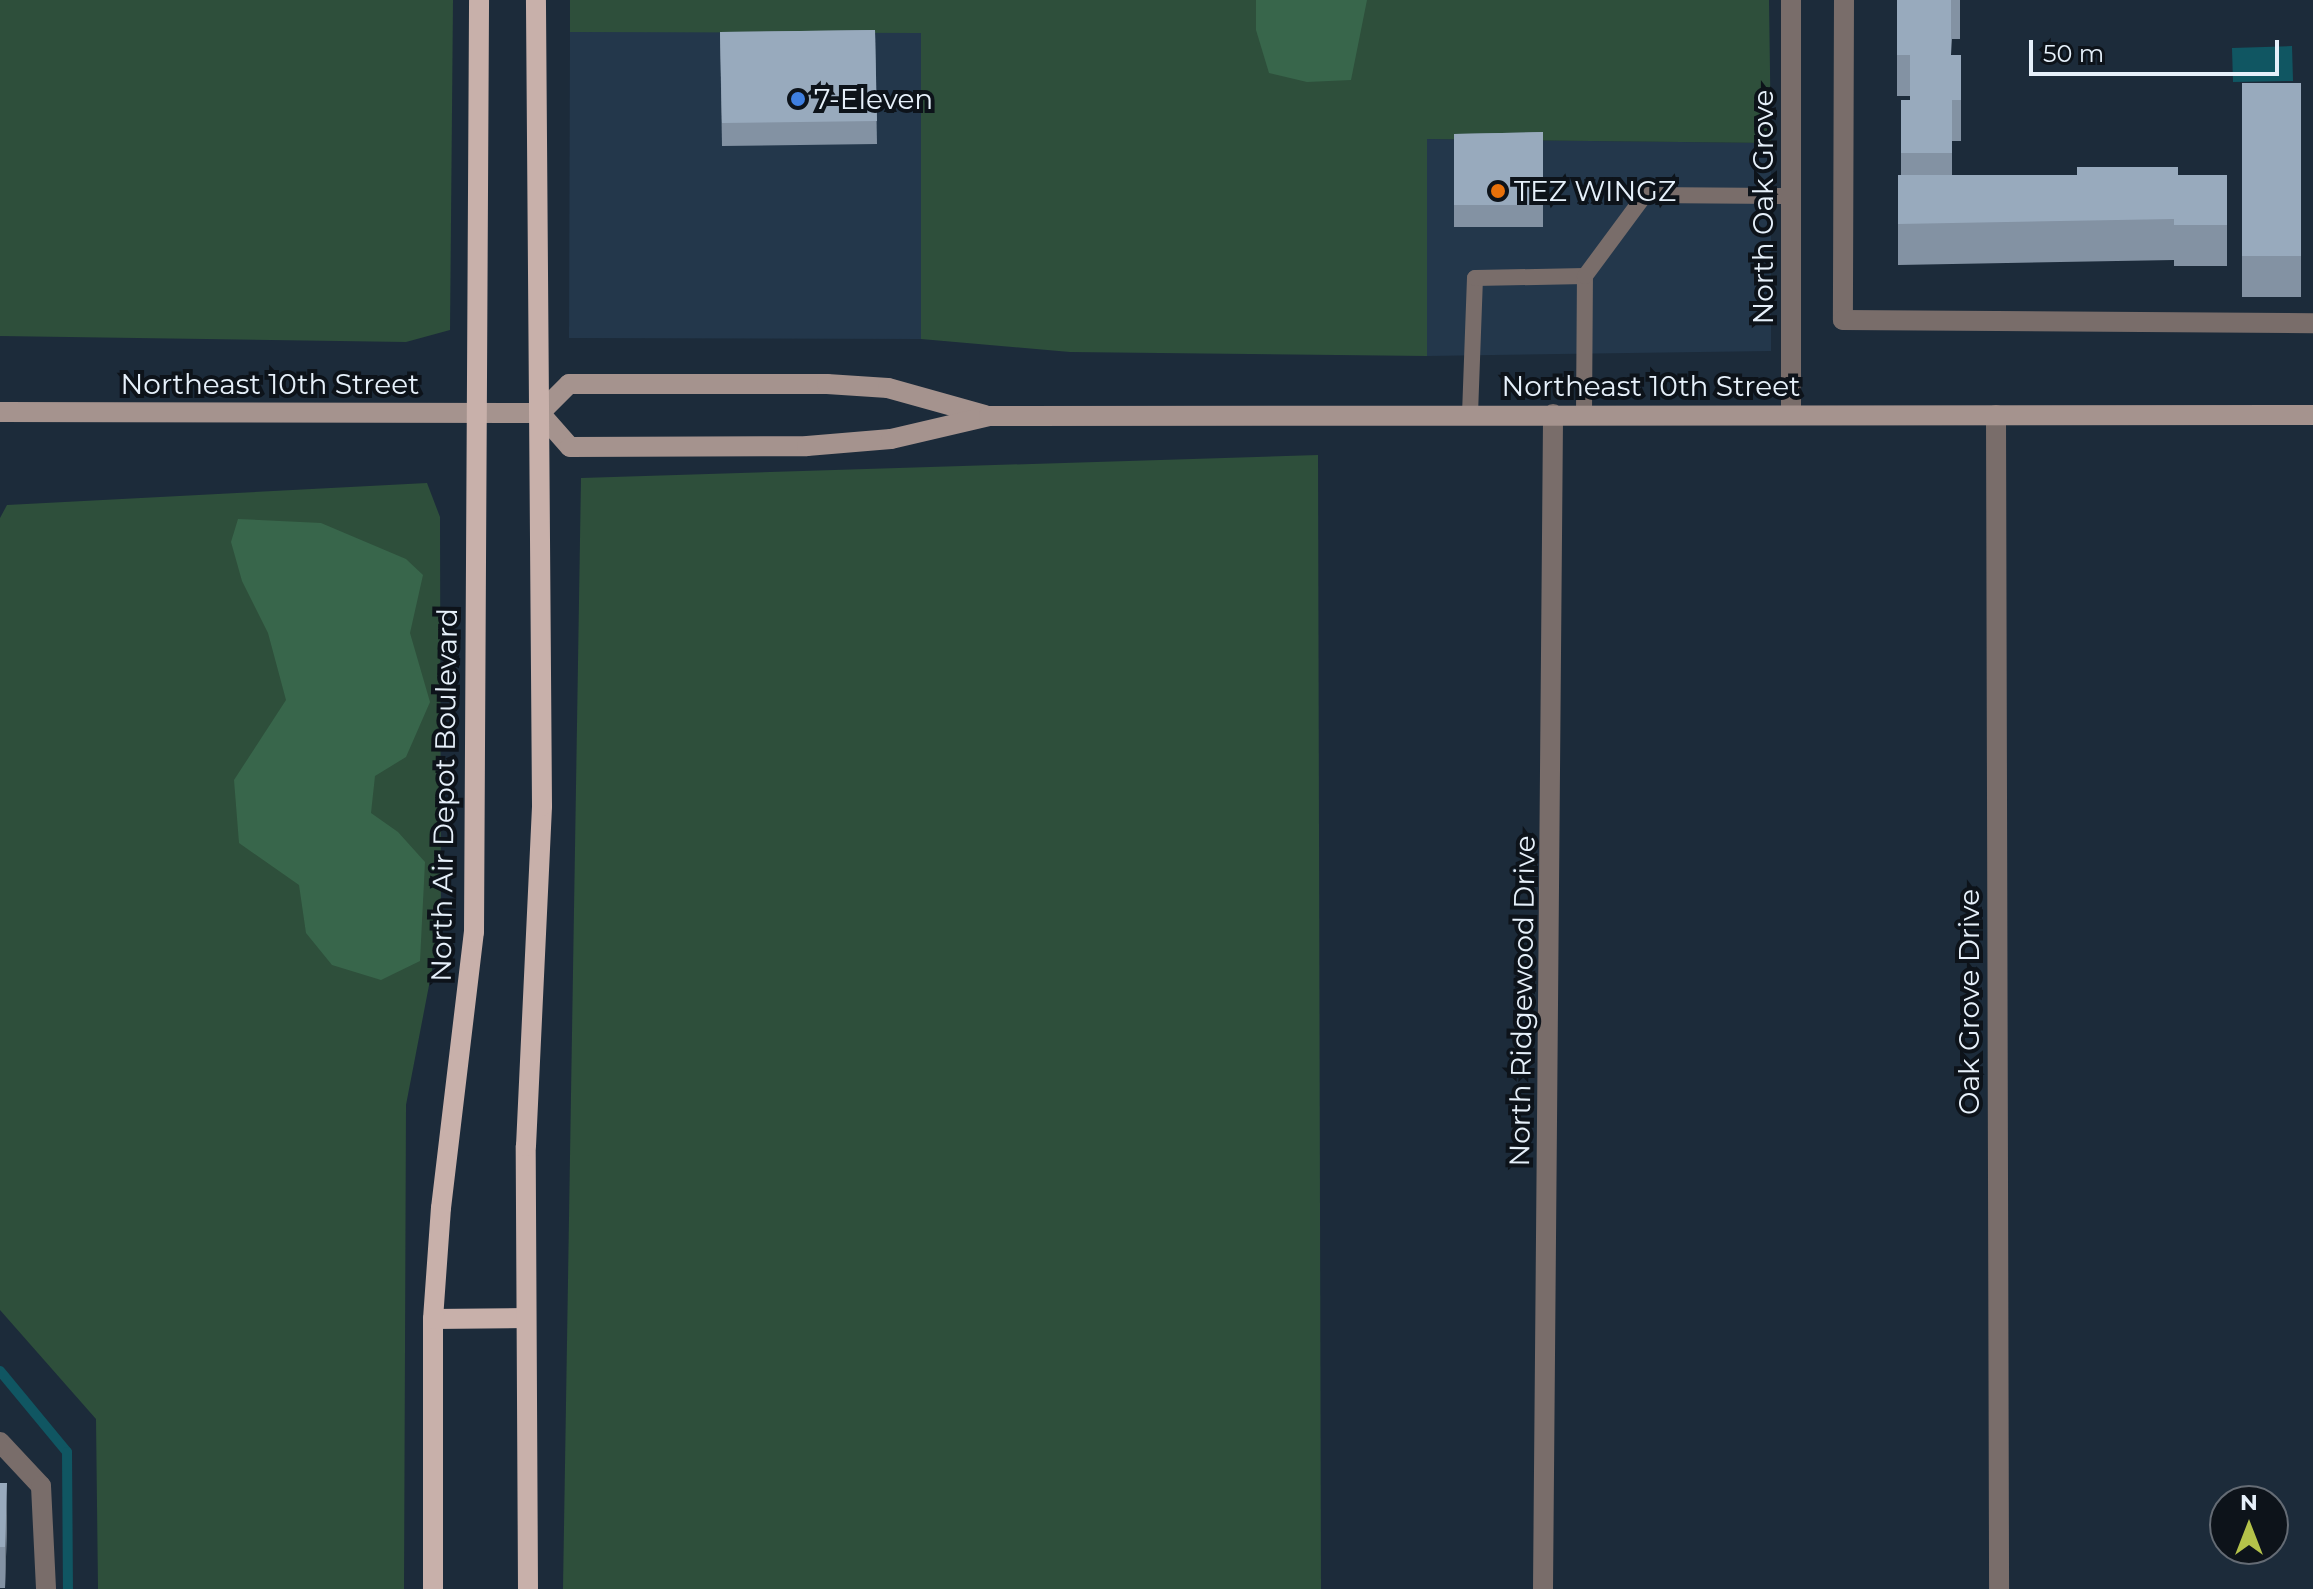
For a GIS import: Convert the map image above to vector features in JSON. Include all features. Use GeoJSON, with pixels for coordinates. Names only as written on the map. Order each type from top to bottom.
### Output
{"type":"FeatureCollection","features":[{"type":"Feature","properties":{"kind":"main road","name":"North Air Depot Boulevard"},"geometry":{"type":"LineString","coordinates":[[433,1589],[433,1319],[441,1208],[474,932],[473,412],[479,0]]}},
{"type":"Feature","properties":{"kind":"main road"},"geometry":{"type":"LineString","coordinates":[[528,1589],[527,1074],[542,806],[536,0]]}},
{"type":"Feature","properties":{"kind":"main road","name":"Northeast 10th Street"},"geometry":{"type":"LineString","coordinates":[[0,412],[540,413],[569,384],[827,384],[888,388],[989,416]]}},
{"type":"Feature","properties":{"kind":"main road","name":"Northeast 10th Street"},"geometry":{"type":"LineString","coordinates":[[540,413],[570,447],[807,446],[891,439],[989,416],[2313,415]]}},
{"type":"Feature","properties":{"kind":"main road"},"geometry":{"type":"LineString","coordinates":[[433,1319],[526,1318]]}},
{"type":"Feature","properties":{"kind":"street","name":"North Oak Grove"},"geometry":{"type":"LineString","coordinates":[[1791,0],[1791,414]]}},
{"type":"Feature","properties":{"kind":"street"},"geometry":{"type":"LineString","coordinates":[[1844,0],[1843,320],[2313,323]]}},
{"type":"Feature","properties":{"kind":"street","name":"North Ridgewood Drive"},"geometry":{"type":"LineString","coordinates":[[1543,1589],[1553,414]]}},
{"type":"Feature","properties":{"kind":"street","name":"Oak Grove Drive"},"geometry":{"type":"LineString","coordinates":[[1996,415],[1999,1589]]}},
{"type":"Feature","properties":{"kind":"street"},"geometry":{"type":"LineString","coordinates":[[0,1442],[41,1486],[46,1589]]}},
{"type":"Feature","properties":{"kind":"lane"},"geometry":{"type":"LineString","coordinates":[[1584,414],[1585,276],[1645,195],[1791,196]]}},
{"type":"Feature","properties":{"kind":"lane"},"geometry":{"type":"LineString","coordinates":[[1470,414],[1475,278],[1585,276]]}},
{"type":"Feature","properties":{"kind":"shaded area"},"geometry":{"type":"Polygon","coordinates":[[[570,32],[922,32],[921,339],[569,338],[570,32]]]}},
{"type":"Feature","properties":{"kind":"shaded area"},"geometry":{"type":"Polygon","coordinates":[[[2292,46],[2293,81],[2233,82],[2232,48],[2292,46]]]}},
{"type":"Feature","properties":{"kind":"shaded area"},"geometry":{"type":"Polygon","coordinates":[[[1427,139],[1771,143],[1771,351],[1427,356],[1427,139]]]}},
{"type":"Feature","properties":{"kind":"green space"},"geometry":{"type":"Polygon","coordinates":[[[0,0],[453,0],[450,330],[406,342],[0,336],[0,0]]]}},
{"type":"Feature","properties":{"kind":"green space"},"geometry":{"type":"Polygon","coordinates":[[[570,0],[1769,0],[1771,143],[1427,139],[1427,356],[1070,352],[921,339],[921,33],[570,32],[570,0]]]}},
{"type":"Feature","properties":{"kind":"green space"},"geometry":{"type":"Polygon","coordinates":[[[1256,0],[1367,0],[1351,80],[1307,82],[1269,73],[1256,30],[1256,0]]]}},
{"type":"Feature","properties":{"kind":"green space"},"geometry":{"type":"Polygon","coordinates":[[[1318,455],[1321,1589],[563,1589],[581,478],[1318,455]]]}},
{"type":"Feature","properties":{"kind":"green space"},"geometry":{"type":"Polygon","coordinates":[[[427,483],[440,517],[441,923],[406,1105],[404,1589],[98,1589],[96,1419],[0,1310],[0,518],[7,505],[427,483]]]}},
{"type":"Feature","properties":{"kind":"green space"},"geometry":{"type":"Polygon","coordinates":[[[238,519],[321,523],[406,559],[423,575],[410,633],[430,702],[406,757],[375,776],[371,813],[398,832],[425,862],[420,961],[381,980],[332,965],[306,933],[299,885],[239,843],[234,780],[286,700],[268,633],[242,581],[231,542],[238,519]]]}},
{"type":"Feature","properties":{"kind":"building"},"geometry":{"type":"Polygon","coordinates":[[[1897,0],[1951,0],[1951,55],[1961,55],[1961,100],[1952,100],[1952,153],[1901,153],[1901,100],[1910,100],[1910,55],[1897,55],[1897,0]]]}},
{"type":"Feature","properties":{"kind":"building","name":"7-Eleven"},"geometry":{"type":"Polygon","coordinates":[[[875,30],[877,121],[722,123],[720,32],[875,30]]]}},
{"type":"Feature","properties":{"kind":"building"},"geometry":{"type":"Polygon","coordinates":[[[2242,83],[2301,83],[2301,256],[2242,256],[2242,83]]]}},
{"type":"Feature","properties":{"kind":"building","name":"TEZ WINGZ"},"geometry":{"type":"Polygon","coordinates":[[[1543,132],[1543,205],[1454,205],[1454,134],[1543,132]]]}},
{"type":"Feature","properties":{"kind":"building"},"geometry":{"type":"Polygon","coordinates":[[[2077,167],[2178,167],[2178,175],[2227,175],[2227,225],[2174,225],[2174,219],[1898,224],[1898,175],[2077,175],[2077,167]]]}},
{"type":"Feature","properties":{"kind":"building"},"geometry":{"type":"Polygon","coordinates":[[[0,1483],[7,1483],[5,1547],[0,1547],[0,1483]]]}},
{"type":"Feature","properties":{"kind":"waterway"},"geometry":{"type":"LineString","coordinates":[[0,1371],[67,1452],[68,1589]]}},
{"type":"Feature","properties":{"kind":"place","name":"7-Eleven"},"geometry":{"type":"Point","coordinates":[798,99]}},
{"type":"Feature","properties":{"kind":"place","name":"TEZ WINGZ"},"geometry":{"type":"Point","coordinates":[1498,191]}}]}
